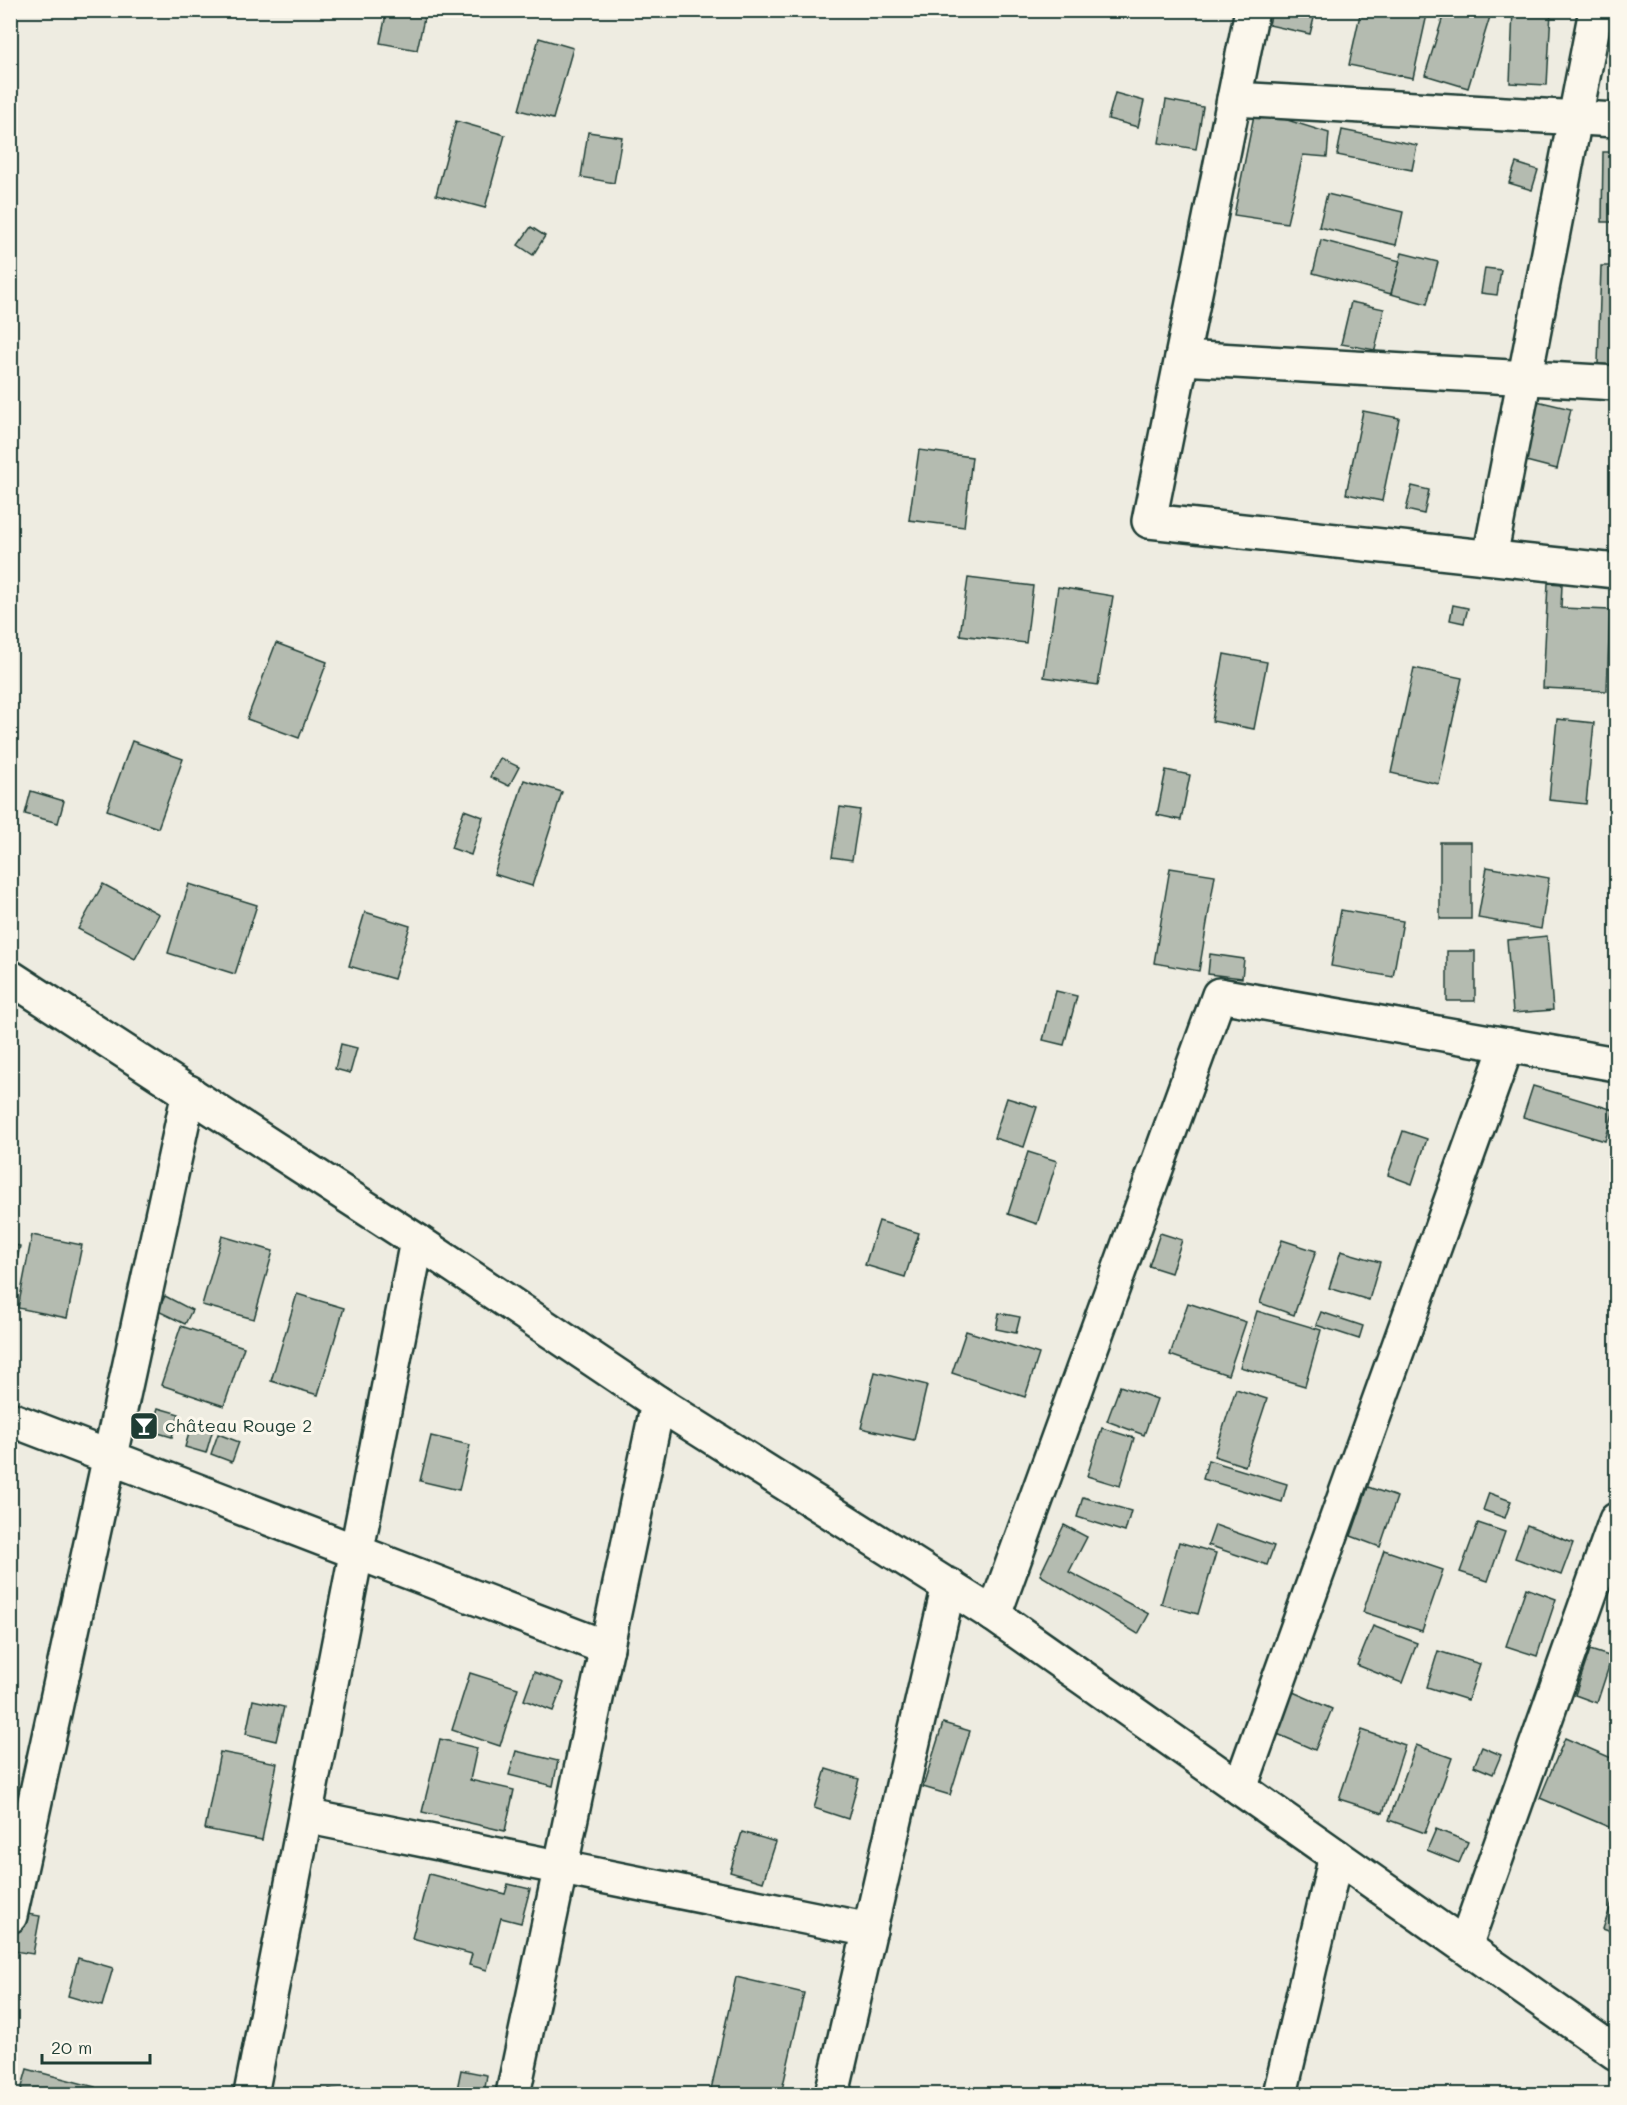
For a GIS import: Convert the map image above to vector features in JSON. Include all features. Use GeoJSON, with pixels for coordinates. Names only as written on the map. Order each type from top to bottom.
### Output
{"type":"FeatureCollection","features":[{"type":"Feature","properties":{"kind":"street"},"geometry":{"type":"LineString","coordinates":[[1252,10],[1149,521],[1617,571]]}},
{"type":"Feature","properties":{"kind":"street"},"geometry":{"type":"LineString","coordinates":[[1490,557],[1596,10]]}},
{"type":"Feature","properties":{"kind":"street"},"geometry":{"type":"LineString","coordinates":[[1234,99],[1617,120]]}},
{"type":"Feature","properties":{"kind":"street"},"geometry":{"type":"LineString","coordinates":[[1182,358],[1617,383]]}},
{"type":"Feature","properties":{"kind":"street"},"geometry":{"type":"LineString","coordinates":[[10,977],[417,1241],[658,1403],[994,1615],[1617,2053]]}},
{"type":"Feature","properties":{"kind":"street"},"geometry":{"type":"LineString","coordinates":[[994,1615],[1219,995],[1617,1064]]}},
{"type":"Feature","properties":{"kind":"street"},"geometry":{"type":"LineString","coordinates":[[1240,1788],[1507,1045]]}},
{"type":"Feature","properties":{"kind":"street"},"geometry":{"type":"LineString","coordinates":[[10,1916],[189,1092]]}},
{"type":"Feature","properties":{"kind":"street"},"geometry":{"type":"LineString","coordinates":[[251,2094],[417,1241]]}},
{"type":"Feature","properties":{"kind":"street"},"geometry":{"type":"LineString","coordinates":[[513,2094],[658,1403]]}},
{"type":"Feature","properties":{"kind":"street"},"geometry":{"type":"LineString","coordinates":[[10,1419],[607,1648]]}},
{"type":"Feature","properties":{"kind":"street"},"geometry":{"type":"LineString","coordinates":[[1465,1947],[1617,1520]]}},
{"type":"Feature","properties":{"kind":"street"},"geometry":{"type":"LineString","coordinates":[[832,2094],[950,1586]]}},
{"type":"Feature","properties":{"kind":"street"},"geometry":{"type":"LineString","coordinates":[[305,1816],[870,1930]]}},
{"type":"Feature","properties":{"kind":"street"},"geometry":{"type":"LineString","coordinates":[[1280,2094],[1336,1856]]}},
{"type":"Feature","properties":{"kind":"building"},"geometry":{"type":"Polygon","coordinates":[[[387,10],[426,10],[417,50],[380,43],[387,10]]]}},
{"type":"Feature","properties":{"kind":"building"},"geometry":{"type":"Polygon","coordinates":[[[1272,10],[1316,10],[1310,34],[1269,25],[1272,10]]]}},
{"type":"Feature","properties":{"kind":"building"},"geometry":{"type":"Polygon","coordinates":[[[1361,10],[1428,10],[1413,78],[1349,65],[1361,10]]]}},
{"type":"Feature","properties":{"kind":"building"},"geometry":{"type":"Polygon","coordinates":[[[1445,10],[1492,10],[1468,88],[1425,75],[1445,10]]]}},
{"type":"Feature","properties":{"kind":"building"},"geometry":{"type":"Polygon","coordinates":[[[1513,10],[1551,11],[1547,85],[1510,83],[1513,10]]]}},
{"type":"Feature","properties":{"kind":"building"},"geometry":{"type":"Polygon","coordinates":[[[539,38],[573,48],[553,119],[519,110],[539,38]]]}},
{"type":"Feature","properties":{"kind":"building"},"geometry":{"type":"Polygon","coordinates":[[[1115,93],[1144,101],[1138,127],[1108,119],[1115,93]]]}},
{"type":"Feature","properties":{"kind":"building"},"geometry":{"type":"Polygon","coordinates":[[[1166,100],[1203,107],[1196,149],[1159,143],[1166,100]]]}},
{"type":"Feature","properties":{"kind":"building"},"geometry":{"type":"Polygon","coordinates":[[[1255,110],[1329,133],[1327,157],[1303,155],[1287,223],[1234,215],[1255,110]]]}},
{"type":"Feature","properties":{"kind":"building"},"geometry":{"type":"Polygon","coordinates":[[[456,121],[505,135],[485,208],[436,195],[456,121]]]}},
{"type":"Feature","properties":{"kind":"building"},"geometry":{"type":"Polygon","coordinates":[[[1342,130],[1417,145],[1412,170],[1337,155],[1342,130]]]}},
{"type":"Feature","properties":{"kind":"building"},"geometry":{"type":"Polygon","coordinates":[[[588,132],[622,137],[614,183],[581,177],[588,132]]]}},
{"type":"Feature","properties":{"kind":"building"},"geometry":{"type":"Polygon","coordinates":[[[1603,152],[1616,152],[1616,222],[1602,222],[1603,152]]]}},
{"type":"Feature","properties":{"kind":"building"},"geometry":{"type":"Polygon","coordinates":[[[1516,163],[1538,170],[1532,190],[1509,183],[1516,163]]]}},
{"type":"Feature","properties":{"kind":"building"},"geometry":{"type":"Polygon","coordinates":[[[1327,194],[1403,212],[1396,245],[1319,227],[1327,194]]]}},
{"type":"Feature","properties":{"kind":"building"},"geometry":{"type":"Polygon","coordinates":[[[531,227],[545,236],[533,255],[518,245],[531,227]]]}},
{"type":"Feature","properties":{"kind":"building"},"geometry":{"type":"Polygon","coordinates":[[[1321,240],[1400,261],[1391,294],[1313,273],[1321,240]]]}},
{"type":"Feature","properties":{"kind":"building"},"geometry":{"type":"Polygon","coordinates":[[[1402,253],[1438,262],[1427,304],[1391,294],[1402,253]]]}},
{"type":"Feature","properties":{"kind":"building"},"geometry":{"type":"Polygon","coordinates":[[[1601,266],[1616,266],[1616,365],[1598,364],[1601,266]]]}},
{"type":"Feature","properties":{"kind":"building"},"geometry":{"type":"Polygon","coordinates":[[[1485,268],[1501,270],[1497,295],[1481,293],[1485,268]]]}},
{"type":"Feature","properties":{"kind":"building"},"geometry":{"type":"Polygon","coordinates":[[[1351,302],[1384,309],[1375,350],[1341,344],[1351,302]]]}},
{"type":"Feature","properties":{"kind":"building"},"geometry":{"type":"Polygon","coordinates":[[[1537,401],[1571,409],[1557,469],[1522,460],[1537,401]]]}},
{"type":"Feature","properties":{"kind":"building"},"geometry":{"type":"Polygon","coordinates":[[[1363,411],[1399,418],[1382,501],[1346,494],[1363,411]]]}},
{"type":"Feature","properties":{"kind":"building"},"geometry":{"type":"Polygon","coordinates":[[[919,450],[972,457],[964,527],[909,520],[919,450]]]}},
{"type":"Feature","properties":{"kind":"building"},"geometry":{"type":"Polygon","coordinates":[[[1412,486],[1429,490],[1424,514],[1406,510],[1412,486]]]}},
{"type":"Feature","properties":{"kind":"building"},"geometry":{"type":"Polygon","coordinates":[[[968,578],[1033,586],[1026,643],[960,635],[968,578]]]}},
{"type":"Feature","properties":{"kind":"building"},"geometry":{"type":"Polygon","coordinates":[[[1548,583],[1562,584],[1561,608],[1610,610],[1607,691],[1543,688],[1548,583]]]}},
{"type":"Feature","properties":{"kind":"building"},"geometry":{"type":"Polygon","coordinates":[[[1058,587],[1113,596],[1098,685],[1044,677],[1058,587]]]}},
{"type":"Feature","properties":{"kind":"building"},"geometry":{"type":"Polygon","coordinates":[[[1453,605],[1468,608],[1464,623],[1450,620],[1453,605]]]}},
{"type":"Feature","properties":{"kind":"building"},"geometry":{"type":"Polygon","coordinates":[[[276,643],[327,662],[299,738],[247,719],[276,643]]]}},
{"type":"Feature","properties":{"kind":"building"},"geometry":{"type":"Polygon","coordinates":[[[1224,654],[1267,662],[1254,729],[1212,721],[1224,654]]]}},
{"type":"Feature","properties":{"kind":"building"},"geometry":{"type":"Polygon","coordinates":[[[1414,668],[1462,678],[1439,784],[1391,773],[1414,668]]]}},
{"type":"Feature","properties":{"kind":"building"},"geometry":{"type":"Polygon","coordinates":[[[1557,719],[1594,723],[1586,804],[1549,800],[1557,719]]]}},
{"type":"Feature","properties":{"kind":"building"},"geometry":{"type":"Polygon","coordinates":[[[132,741],[183,759],[158,828],[107,810],[132,741]]]}},
{"type":"Feature","properties":{"kind":"building"},"geometry":{"type":"Polygon","coordinates":[[[500,758],[519,767],[509,786],[490,777],[500,758]]]}},
{"type":"Feature","properties":{"kind":"building"},"geometry":{"type":"Polygon","coordinates":[[[1166,770],[1190,775],[1181,820],[1157,815],[1166,770]]]}},
{"type":"Feature","properties":{"kind":"building"},"geometry":{"type":"Polygon","coordinates":[[[524,780],[562,792],[532,886],[494,874],[524,780]]]}},
{"type":"Feature","properties":{"kind":"building"},"geometry":{"type":"Polygon","coordinates":[[[31,791],[64,801],[58,823],[25,814],[31,791]]]}},
{"type":"Feature","properties":{"kind":"building"},"geometry":{"type":"Polygon","coordinates":[[[840,807],[860,810],[852,860],[832,857],[840,807]]]}},
{"type":"Feature","properties":{"kind":"building"},"geometry":{"type":"Polygon","coordinates":[[[464,810],[483,817],[471,855],[451,848],[464,810]]]}},
{"type":"Feature","properties":{"kind":"building"},"geometry":{"type":"Polygon","coordinates":[[[1440,842],[1471,842],[1471,919],[1440,919],[1440,842]]]}},
{"type":"Feature","properties":{"kind":"building"},"geometry":{"type":"Polygon","coordinates":[[[1487,867],[1549,878],[1541,929],[1478,918],[1487,867]]]}},
{"type":"Feature","properties":{"kind":"building"},"geometry":{"type":"Polygon","coordinates":[[[1170,868],[1215,875],[1199,971],[1154,963],[1170,868]]]}},
{"type":"Feature","properties":{"kind":"building"},"geometry":{"type":"Polygon","coordinates":[[[103,884],[159,914],[135,959],[78,929],[103,884]]]}},
{"type":"Feature","properties":{"kind":"building"},"geometry":{"type":"Polygon","coordinates":[[[189,884],[257,905],[235,974],[168,953],[189,884]]]}},
{"type":"Feature","properties":{"kind":"building"},"geometry":{"type":"Polygon","coordinates":[[[1341,910],[1403,921],[1393,977],[1331,966],[1341,910]]]}},
{"type":"Feature","properties":{"kind":"building"},"geometry":{"type":"Polygon","coordinates":[[[365,912],[410,926],[394,979],[349,966],[365,912]]]}},
{"type":"Feature","properties":{"kind":"building"},"geometry":{"type":"Polygon","coordinates":[[[1547,936],[1553,1010],[1513,1013],[1507,940],[1547,936]]]}},
{"type":"Feature","properties":{"kind":"building"},"geometry":{"type":"Polygon","coordinates":[[[1447,951],[1475,951],[1475,1001],[1447,1001],[1447,951]]]}},
{"type":"Feature","properties":{"kind":"building"},"geometry":{"type":"Polygon","coordinates":[[[1210,954],[1244,959],[1242,978],[1208,974],[1210,954]]]}},
{"type":"Feature","properties":{"kind":"building"},"geometry":{"type":"Polygon","coordinates":[[[1056,991],[1077,996],[1064,1045],[1043,1040],[1056,991]]]}},
{"type":"Feature","properties":{"kind":"building"},"geometry":{"type":"Polygon","coordinates":[[[341,1044],[357,1048],[350,1073],[335,1069],[341,1044]]]}},
{"type":"Feature","properties":{"kind":"building"},"geometry":{"type":"Polygon","coordinates":[[[1533,1086],[1614,1110],[1605,1141],[1523,1117],[1533,1086]]]}},
{"type":"Feature","properties":{"kind":"building"},"geometry":{"type":"Polygon","coordinates":[[[1007,1098],[1037,1107],[1024,1147],[994,1138],[1007,1098]]]}},
{"type":"Feature","properties":{"kind":"building"},"geometry":{"type":"Polygon","coordinates":[[[1403,1131],[1427,1139],[1412,1184],[1388,1175],[1403,1131]]]}},
{"type":"Feature","properties":{"kind":"building"},"geometry":{"type":"Polygon","coordinates":[[[1028,1152],[1057,1161],[1037,1224],[1008,1214],[1028,1152]]]}},
{"type":"Feature","properties":{"kind":"building"},"geometry":{"type":"Polygon","coordinates":[[[879,1221],[919,1233],[905,1277],[865,1265],[879,1221]]]}},
{"type":"Feature","properties":{"kind":"building"},"geometry":{"type":"Polygon","coordinates":[[[1160,1233],[1182,1240],[1171,1273],[1149,1266],[1160,1233]]]}},
{"type":"Feature","properties":{"kind":"building"},"geometry":{"type":"Polygon","coordinates":[[[32,1235],[82,1245],[67,1318],[18,1308],[32,1235]]]}},
{"type":"Feature","properties":{"kind":"building"},"geometry":{"type":"Polygon","coordinates":[[[222,1236],[273,1251],[254,1319],[202,1305],[222,1236]]]}},
{"type":"Feature","properties":{"kind":"building"},"geometry":{"type":"Polygon","coordinates":[[[1282,1240],[1316,1251],[1294,1315],[1260,1303],[1282,1240]]]}},
{"type":"Feature","properties":{"kind":"building"},"geometry":{"type":"Polygon","coordinates":[[[10,1244],[20,1246],[10,1290],[10,1244]]]}},
{"type":"Feature","properties":{"kind":"building"},"geometry":{"type":"Polygon","coordinates":[[[1341,1251],[1380,1262],[1369,1300],[1329,1288],[1341,1251]]]}},
{"type":"Feature","properties":{"kind":"building"},"geometry":{"type":"Polygon","coordinates":[[[297,1294],[344,1308],[318,1395],[271,1381],[297,1294]]]}},
{"type":"Feature","properties":{"kind":"building"},"geometry":{"type":"Polygon","coordinates":[[[165,1296],[192,1310],[185,1324],[158,1311],[165,1296]]]}},
{"type":"Feature","properties":{"kind":"building"},"geometry":{"type":"Polygon","coordinates":[[[1188,1303],[1246,1322],[1228,1375],[1170,1355],[1188,1303]]]}},
{"type":"Feature","properties":{"kind":"building"},"geometry":{"type":"Polygon","coordinates":[[[1257,1311],[1321,1330],[1305,1386],[1240,1367],[1257,1311]]]}},
{"type":"Feature","properties":{"kind":"building"},"geometry":{"type":"Polygon","coordinates":[[[1321,1312],[1363,1326],[1359,1339],[1316,1325],[1321,1312]]]}},
{"type":"Feature","properties":{"kind":"building"},"geometry":{"type":"Polygon","coordinates":[[[999,1313],[1020,1317],[1016,1333],[996,1329],[999,1313]]]}},
{"type":"Feature","properties":{"kind":"building"},"geometry":{"type":"Polygon","coordinates":[[[181,1326],[244,1347],[224,1406],[161,1385],[181,1326]]]}},
{"type":"Feature","properties":{"kind":"building"},"geometry":{"type":"Polygon","coordinates":[[[966,1331],[1039,1354],[1025,1397],[952,1373],[966,1331]]]}},
{"type":"Feature","properties":{"kind":"building"},"geometry":{"type":"Polygon","coordinates":[[[875,1372],[927,1385],[914,1440],[861,1428],[875,1372]]]}},
{"type":"Feature","properties":{"kind":"building"},"geometry":{"type":"Polygon","coordinates":[[[1120,1386],[1157,1399],[1144,1435],[1107,1421],[1120,1386]]]}},
{"type":"Feature","properties":{"kind":"building"},"geometry":{"type":"Polygon","coordinates":[[[1236,1389],[1267,1399],[1245,1466],[1214,1456],[1236,1389]]]}},
{"type":"Feature","properties":{"kind":"building"},"geometry":{"type":"Polygon","coordinates":[[[158,1408],[179,1414],[172,1437],[151,1431],[158,1408]]]}},
{"type":"Feature","properties":{"kind":"building"},"geometry":{"type":"Polygon","coordinates":[[[192,1423],[213,1429],[206,1453],[185,1447],[192,1423]]]}},
{"type":"Feature","properties":{"kind":"building"},"geometry":{"type":"Polygon","coordinates":[[[1102,1428],[1134,1438],[1120,1486],[1087,1476],[1102,1428]]]}},
{"type":"Feature","properties":{"kind":"building"},"geometry":{"type":"Polygon","coordinates":[[[218,1434],[239,1442],[232,1462],[211,1454],[218,1434]]]}},
{"type":"Feature","properties":{"kind":"building"},"geometry":{"type":"Polygon","coordinates":[[[431,1436],[470,1445],[459,1490],[420,1481],[431,1436]]]}},
{"type":"Feature","properties":{"kind":"building"},"geometry":{"type":"Polygon","coordinates":[[[1208,1460],[1287,1484],[1282,1502],[1203,1479],[1208,1460]]]}},
{"type":"Feature","properties":{"kind":"building"},"geometry":{"type":"Polygon","coordinates":[[[1368,1487],[1397,1497],[1380,1547],[1351,1536],[1368,1487]]]}},
{"type":"Feature","properties":{"kind":"building"},"geometry":{"type":"Polygon","coordinates":[[[1489,1493],[1511,1501],[1505,1518],[1483,1510],[1489,1493]]]}},
{"type":"Feature","properties":{"kind":"building"},"geometry":{"type":"Polygon","coordinates":[[[1083,1497],[1131,1511],[1125,1532],[1077,1517],[1083,1497]]]}},
{"type":"Feature","properties":{"kind":"building"},"geometry":{"type":"Polygon","coordinates":[[[1478,1523],[1505,1532],[1488,1581],[1460,1572],[1478,1523]]]}},
{"type":"Feature","properties":{"kind":"building"},"geometry":{"type":"Polygon","coordinates":[[[1064,1525],[1087,1537],[1069,1572],[1149,1614],[1138,1634],[1040,1575],[1064,1525]]]}},
{"type":"Feature","properties":{"kind":"building"},"geometry":{"type":"Polygon","coordinates":[[[1215,1525],[1274,1546],[1267,1565],[1208,1545],[1215,1525]]]}},
{"type":"Feature","properties":{"kind":"building"},"geometry":{"type":"Polygon","coordinates":[[[1527,1525],[1573,1543],[1561,1575],[1515,1558],[1527,1525]]]}},
{"type":"Feature","properties":{"kind":"building"},"geometry":{"type":"Polygon","coordinates":[[[1179,1542],[1216,1553],[1198,1614],[1161,1604],[1179,1542]]]}},
{"type":"Feature","properties":{"kind":"building"},"geometry":{"type":"Polygon","coordinates":[[[1384,1550],[1443,1570],[1422,1631],[1363,1612],[1384,1550]]]}},
{"type":"Feature","properties":{"kind":"building"},"geometry":{"type":"Polygon","coordinates":[[[1526,1588],[1556,1599],[1537,1656],[1506,1646],[1526,1588]]]}},
{"type":"Feature","properties":{"kind":"building"},"geometry":{"type":"Polygon","coordinates":[[[1373,1626],[1417,1643],[1402,1683],[1357,1665],[1373,1626]]]}},
{"type":"Feature","properties":{"kind":"building"},"geometry":{"type":"Polygon","coordinates":[[[1590,1650],[1612,1657],[1597,1703],[1575,1695],[1590,1650]]]}},
{"type":"Feature","properties":{"kind":"building"},"geometry":{"type":"Polygon","coordinates":[[[1438,1651],[1480,1664],[1468,1700],[1427,1687],[1438,1651]]]}},
{"type":"Feature","properties":{"kind":"building"},"geometry":{"type":"Polygon","coordinates":[[[534,1672],[564,1683],[553,1711],[524,1700],[534,1672]]]}},
{"type":"Feature","properties":{"kind":"building"},"geometry":{"type":"Polygon","coordinates":[[[470,1673],[518,1688],[500,1746],[452,1730],[470,1673]]]}},
{"type":"Feature","properties":{"kind":"building"},"geometry":{"type":"Polygon","coordinates":[[[1293,1692],[1332,1709],[1315,1750],[1275,1733],[1293,1692]]]}},
{"type":"Feature","properties":{"kind":"building"},"geometry":{"type":"Polygon","coordinates":[[[253,1700],[284,1707],[276,1741],[246,1734],[253,1700]]]}},
{"type":"Feature","properties":{"kind":"building"},"geometry":{"type":"Polygon","coordinates":[[[943,1723],[970,1731],[950,1795],[923,1787],[943,1723]]]}},
{"type":"Feature","properties":{"kind":"building"},"geometry":{"type":"Polygon","coordinates":[[[1362,1730],[1405,1745],[1383,1813],[1339,1799],[1362,1730]]]}},
{"type":"Feature","properties":{"kind":"building"},"geometry":{"type":"Polygon","coordinates":[[[1565,1738],[1616,1760],[1616,1830],[1540,1798],[1565,1738]]]}},
{"type":"Feature","properties":{"kind":"building"},"geometry":{"type":"Polygon","coordinates":[[[440,1739],[477,1748],[470,1780],[514,1790],[505,1831],[422,1812],[440,1739]]]}},
{"type":"Feature","properties":{"kind":"building"},"geometry":{"type":"Polygon","coordinates":[[[1416,1745],[1452,1758],[1425,1833],[1389,1820],[1416,1745]]]}},
{"type":"Feature","properties":{"kind":"building"},"geometry":{"type":"Polygon","coordinates":[[[1482,1747],[1501,1755],[1493,1774],[1474,1766],[1482,1747]]]}},
{"type":"Feature","properties":{"kind":"building"},"geometry":{"type":"Polygon","coordinates":[[[516,1751],[558,1761],[553,1786],[509,1775],[516,1751]]]}},
{"type":"Feature","properties":{"kind":"building"},"geometry":{"type":"Polygon","coordinates":[[[220,1752],[277,1763],[262,1840],[205,1829],[220,1752]]]}},
{"type":"Feature","properties":{"kind":"building"},"geometry":{"type":"Polygon","coordinates":[[[826,1769],[859,1779],[848,1819],[814,1808],[826,1769]]]}},
{"type":"Feature","properties":{"kind":"building"},"geometry":{"type":"Polygon","coordinates":[[[1436,1829],[1468,1842],[1459,1863],[1427,1850],[1436,1829]]]}},
{"type":"Feature","properties":{"kind":"building"},"geometry":{"type":"Polygon","coordinates":[[[742,1832],[776,1842],[763,1882],[730,1872],[742,1832]]]}},
{"type":"Feature","properties":{"kind":"building"},"geometry":{"type":"Polygon","coordinates":[[[429,1874],[505,1894],[508,1884],[530,1889],[521,1923],[501,1918],[487,1970],[469,1965],[472,1954],[412,1938],[429,1874]]]}},
{"type":"Feature","properties":{"kind":"building"},"geometry":{"type":"Polygon","coordinates":[[[1616,1890],[1616,1934],[1603,1929],[1616,1890]]]}},
{"type":"Feature","properties":{"kind":"building"},"geometry":{"type":"Polygon","coordinates":[[[21,1913],[40,1916],[33,1954],[14,1951],[21,1913]]]}},
{"type":"Feature","properties":{"kind":"building"},"geometry":{"type":"Polygon","coordinates":[[[78,1958],[113,1968],[102,2006],[68,1996],[78,1958]]]}},
{"type":"Feature","properties":{"kind":"building"},"geometry":{"type":"Polygon","coordinates":[[[736,1977],[804,1993],[781,2094],[710,2094],[736,1977]]]}},
{"type":"Feature","properties":{"kind":"building"},"geometry":{"type":"Polygon","coordinates":[[[27,2069],[95,2087],[93,2094],[20,2094],[27,2069]]]}},
{"type":"Feature","properties":{"kind":"building"},"geometry":{"type":"Polygon","coordinates":[[[461,2070],[487,2075],[484,2094],[456,2094],[461,2070]]]}},
{"type":"Feature","properties":{"kind":"building"},"geometry":{"type":"Polygon","coordinates":[[[1378,2087],[1399,2094],[1376,2094],[1378,2087]]]}},
{"type":"Feature","properties":{"kind":"building"},"geometry":{"type":"Polygon","coordinates":[[[329,2089],[359,2094],[328,2094],[329,2089]]]}},
{"type":"Feature","properties":{"kind":"place","name":"château Rouge 2"},"geometry":{"type":"Point","coordinates":[144,1426]}}]}
